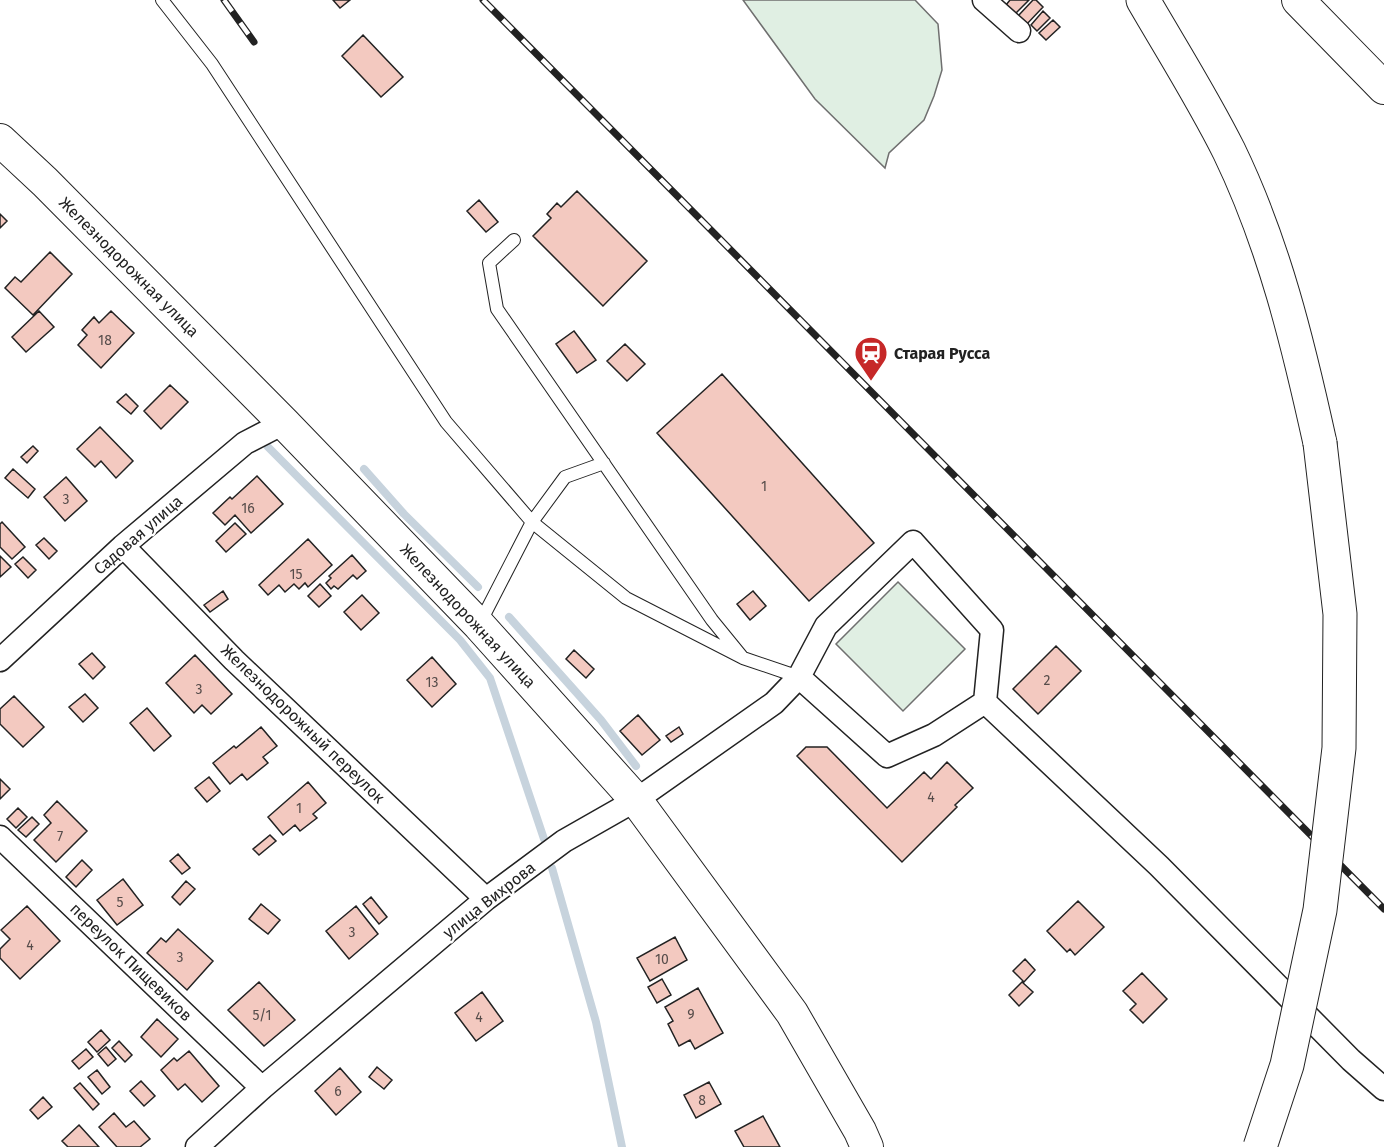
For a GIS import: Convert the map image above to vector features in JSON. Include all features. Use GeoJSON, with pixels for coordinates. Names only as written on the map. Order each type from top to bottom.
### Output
{"type":"FeatureCollection","features":[{"type":"Feature","properties":{"kind":"main road"},"geometry":{"type":"LineString","coordinates":[[1143,0],[1198,93],[1229,152],[1259,222],[1280,281],[1298,343],[1320,443],[1340,614],[1339,748],[1320,910],[1287,1065],[1260,1147]]}},
{"type":"Feature","properties":{"kind":"street"},"geometry":{"type":"LineString","coordinates":[[984,0],[1019,31]]}},
{"type":"Feature","properties":{"kind":"street"},"geometry":{"type":"LineString","coordinates":[[1298,0],[1382,80]]}},
{"type":"Feature","properties":{"kind":"street","name":"Железнодорожная улица"},"geometry":{"type":"LineString","coordinates":[[0,140],[45,182],[284,423],[479,625],[636,800],[792,1013],[867,1147]]}},
{"type":"Feature","properties":{"kind":"street","name":"Садовая улица"},"geometry":{"type":"LineString","coordinates":[[0,660],[123,546],[245,443],[284,423]]}},
{"type":"Feature","properties":{"kind":"street"},"geometry":{"type":"LineString","coordinates":[[913,542],[992,630],[985,702],[934,735],[887,756],[799,677],[826,626],[913,542]]}},
{"type":"Feature","properties":{"kind":"street","name":"Железнодорожный переулок"},"geometry":{"type":"LineString","coordinates":[[123,546],[234,660],[486,899]]}},
{"type":"Feature","properties":{"kind":"street","name":"улица Вихрова"},"geometry":{"type":"LineString","coordinates":[[197,1147],[261,1088],[486,899],[564,841],[636,800],[774,703],[799,677]]}},
{"type":"Feature","properties":{"kind":"street"},"geometry":{"type":"LineString","coordinates":[[985,702],[1159,866],[1351,1060],[1384,1089]]}},
{"type":"Feature","properties":{"kind":"street","name":"переулок Пищевиков"},"geometry":{"type":"LineString","coordinates":[[0,837],[261,1088]]}},
{"type":"Feature","properties":{"kind":"lane"},"geometry":{"type":"LineString","coordinates":[[162,0],[212,64],[446,422],[532,522],[626,598],[743,658],[799,677]]}},
{"type":"Feature","properties":{"kind":"lane"},"geometry":{"type":"LineString","coordinates":[[514,240],[489,263],[497,309],[712,621],[743,658]]}},
{"type":"Feature","properties":{"kind":"lane"},"geometry":{"type":"LineString","coordinates":[[479,625],[532,522],[565,477],[604,463]]}},
{"type":"Feature","properties":{"kind":"green space"},"geometry":{"type":"Polygon","coordinates":[[[743,0],[915,0],[938,24],[942,70],[934,96],[924,120],[889,153],[885,168],[815,99],[743,0]]]}},
{"type":"Feature","properties":{"kind":"green space"},"geometry":{"type":"Polygon","coordinates":[[[898,582],[965,649],[903,711],[836,644],[898,582]]]}},
{"type":"Feature","properties":{"kind":"building"},"geometry":{"type":"Polygon","coordinates":[[[333,0],[350,0],[340,8],[333,0]]]}},
{"type":"Feature","properties":{"kind":"building"},"geometry":{"type":"Polygon","coordinates":[[[1010,0],[1029,0],[1015,14],[1006,5],[1010,0]]]}},
{"type":"Feature","properties":{"kind":"building"},"geometry":{"type":"Polygon","coordinates":[[[1033,0],[1043,7],[1026,25],[1018,16],[1033,0]]]}},
{"type":"Feature","properties":{"kind":"building"},"geometry":{"type":"Polygon","coordinates":[[[1043,11],[1050,18],[1037,31],[1031,25],[1043,11]]]}},
{"type":"Feature","properties":{"kind":"building"},"geometry":{"type":"Polygon","coordinates":[[[1053,20],[1060,27],[1046,40],[1039,33],[1053,20]]]}},
{"type":"Feature","properties":{"kind":"building"},"geometry":{"type":"Polygon","coordinates":[[[363,35],[403,77],[381,97],[342,56],[363,35]]]}},
{"type":"Feature","properties":{"kind":"building"},"geometry":{"type":"Polygon","coordinates":[[[577,191],[647,261],[603,306],[533,236],[551,218],[547,214],[557,203],[561,207],[577,191]]]}},
{"type":"Feature","properties":{"kind":"building"},"geometry":{"type":"Polygon","coordinates":[[[479,200],[498,222],[486,232],[467,211],[479,200]]]}},
{"type":"Feature","properties":{"kind":"building"},"geometry":{"type":"Polygon","coordinates":[[[0,214],[7,221],[0,228],[0,214]]]}},
{"type":"Feature","properties":{"kind":"building"},"geometry":{"type":"Polygon","coordinates":[[[50,252],[72,274],[33,315],[5,288],[15,277],[21,282],[50,252]]]}},
{"type":"Feature","properties":{"kind":"building"},"geometry":{"type":"Polygon","coordinates":[[[39,311],[54,327],[26,352],[12,337],[39,311]]]}},
{"type":"Feature","properties":{"kind":"building"},"geometry":{"type":"Polygon","coordinates":[[[111,311],[134,333],[101,368],[78,345],[87,335],[82,330],[94,317],[99,323],[111,311]]]}},
{"type":"Feature","properties":{"kind":"building"},"geometry":{"type":"Polygon","coordinates":[[[574,331],[596,360],[577,373],[556,344],[574,331]]]}},
{"type":"Feature","properties":{"kind":"building"},"geometry":{"type":"Polygon","coordinates":[[[625,344],[645,364],[627,381],[607,361],[625,344]]]}},
{"type":"Feature","properties":{"kind":"building"},"geometry":{"type":"Polygon","coordinates":[[[722,374],[874,543],[809,601],[657,433],[722,374]]]}},
{"type":"Feature","properties":{"kind":"building"},"geometry":{"type":"Polygon","coordinates":[[[170,385],[188,402],[161,429],[144,411],[170,385]]]}},
{"type":"Feature","properties":{"kind":"building"},"geometry":{"type":"Polygon","coordinates":[[[126,394],[138,406],[131,414],[117,402],[126,394]]]}},
{"type":"Feature","properties":{"kind":"building"},"geometry":{"type":"Polygon","coordinates":[[[100,427],[133,461],[116,478],[101,461],[95,467],[77,449],[100,427]]]}},
{"type":"Feature","properties":{"kind":"building"},"geometry":{"type":"Polygon","coordinates":[[[33,446],[38,451],[27,463],[21,457],[33,446]]]}},
{"type":"Feature","properties":{"kind":"building"},"geometry":{"type":"Polygon","coordinates":[[[13,469],[35,489],[28,498],[5,478],[13,469]]]}},
{"type":"Feature","properties":{"kind":"building"},"geometry":{"type":"Polygon","coordinates":[[[257,476],[283,504],[251,533],[235,515],[225,525],[213,513],[257,476]]]}},
{"type":"Feature","properties":{"kind":"building"},"geometry":{"type":"Polygon","coordinates":[[[66,477],[87,501],[65,521],[44,497],[66,477]]]}},
{"type":"Feature","properties":{"kind":"building"},"geometry":{"type":"Polygon","coordinates":[[[2,522],[25,547],[12,559],[0,547],[0,524],[2,522]]]}},
{"type":"Feature","properties":{"kind":"building"},"geometry":{"type":"Polygon","coordinates":[[[235,523],[246,534],[226,552],[216,541],[235,523]]]}},
{"type":"Feature","properties":{"kind":"building"},"geometry":{"type":"Polygon","coordinates":[[[44,538],[57,551],[49,559],[36,545],[44,538]]]}},
{"type":"Feature","properties":{"kind":"building"},"geometry":{"type":"Polygon","coordinates":[[[308,539],[332,565],[308,587],[305,583],[299,589],[294,584],[285,592],[279,585],[268,595],[259,585],[308,539]]]}},
{"type":"Feature","properties":{"kind":"building"},"geometry":{"type":"Polygon","coordinates":[[[352,555],[366,571],[357,579],[353,575],[338,589],[334,586],[331,589],[326,583],[331,578],[329,576],[352,555]]]}},
{"type":"Feature","properties":{"kind":"building"},"geometry":{"type":"Polygon","coordinates":[[[0,556],[11,567],[0,577],[0,556]]]}},
{"type":"Feature","properties":{"kind":"building"},"geometry":{"type":"Polygon","coordinates":[[[23,557],[36,570],[28,578],[15,564],[23,557]]]}},
{"type":"Feature","properties":{"kind":"building"},"geometry":{"type":"Polygon","coordinates":[[[320,584],[331,596],[319,607],[308,596],[320,584]]]}},
{"type":"Feature","properties":{"kind":"building"},"geometry":{"type":"Polygon","coordinates":[[[223,591],[228,599],[210,612],[204,605],[223,591]]]}},
{"type":"Feature","properties":{"kind":"building"},"geometry":{"type":"Polygon","coordinates":[[[753,591],[766,606],[750,620],[737,604],[753,591]]]}},
{"type":"Feature","properties":{"kind":"building"},"geometry":{"type":"Polygon","coordinates":[[[362,595],[379,613],[361,630],[344,612],[362,595]]]}},
{"type":"Feature","properties":{"kind":"building"},"geometry":{"type":"Polygon","coordinates":[[[1056,646],[1081,671],[1038,714],[1013,689],[1056,646]]]}},
{"type":"Feature","properties":{"kind":"building"},"geometry":{"type":"Polygon","coordinates":[[[574,650],[594,669],[586,678],[566,659],[574,650]]]}},
{"type":"Feature","properties":{"kind":"building"},"geometry":{"type":"Polygon","coordinates":[[[92,653],[105,667],[93,679],[79,664],[92,653]]]}},
{"type":"Feature","properties":{"kind":"building"},"geometry":{"type":"Polygon","coordinates":[[[195,655],[232,694],[211,714],[202,705],[194,713],[166,683],[195,655]]]}},
{"type":"Feature","properties":{"kind":"building"},"geometry":{"type":"Polygon","coordinates":[[[432,657],[456,684],[432,707],[407,680],[432,657]]]}},
{"type":"Feature","properties":{"kind":"building"},"geometry":{"type":"Polygon","coordinates":[[[85,694],[98,708],[83,722],[69,707],[85,694]]]}},
{"type":"Feature","properties":{"kind":"building"},"geometry":{"type":"Polygon","coordinates":[[[14,696],[44,727],[23,747],[0,724],[0,709],[14,696]]]}},
{"type":"Feature","properties":{"kind":"building"},"geometry":{"type":"Polygon","coordinates":[[[147,708],[171,736],[154,751],[130,723],[147,708]]]}},
{"type":"Feature","properties":{"kind":"building"},"geometry":{"type":"Polygon","coordinates":[[[638,715],[660,740],[642,755],[620,731],[638,715]]]}},
{"type":"Feature","properties":{"kind":"building"},"geometry":{"type":"Polygon","coordinates":[[[261,727],[277,746],[263,757],[268,763],[247,780],[242,774],[230,784],[213,763],[261,727]]]}},
{"type":"Feature","properties":{"kind":"building"},"geometry":{"type":"Polygon","coordinates":[[[679,727],[683,734],[671,742],[666,736],[679,727]]]}},
{"type":"Feature","properties":{"kind":"building"},"geometry":{"type":"Polygon","coordinates":[[[806,747],[827,747],[887,808],[924,772],[931,779],[947,762],[973,788],[902,862],[797,756],[806,747]]]}},
{"type":"Feature","properties":{"kind":"building"},"geometry":{"type":"Polygon","coordinates":[[[209,777],[220,791],[207,802],[195,788],[209,777]]]}},
{"type":"Feature","properties":{"kind":"building"},"geometry":{"type":"Polygon","coordinates":[[[0,779],[10,789],[0,799],[0,779]]]}},
{"type":"Feature","properties":{"kind":"building"},"geometry":{"type":"Polygon","coordinates":[[[308,782],[326,803],[313,814],[317,818],[300,831],[295,825],[283,835],[268,817],[308,782]]]}},
{"type":"Feature","properties":{"kind":"building"},"geometry":{"type":"Polygon","coordinates":[[[57,801],[87,831],[56,862],[34,840],[51,823],[44,815],[57,801]]]}},
{"type":"Feature","properties":{"kind":"building"},"geometry":{"type":"Polygon","coordinates":[[[18,808],[27,817],[16,828],[7,819],[18,808]]]}},
{"type":"Feature","properties":{"kind":"building"},"geometry":{"type":"Polygon","coordinates":[[[32,817],[39,824],[26,837],[18,830],[32,817]]]}},
{"type":"Feature","properties":{"kind":"building"},"geometry":{"type":"Polygon","coordinates":[[[270,835],[276,841],[259,855],[253,849],[270,835]]]}},
{"type":"Feature","properties":{"kind":"building"},"geometry":{"type":"Polygon","coordinates":[[[178,854],[190,868],[182,874],[170,861],[178,854]]]}},
{"type":"Feature","properties":{"kind":"building"},"geometry":{"type":"Polygon","coordinates":[[[82,860],[92,870],[76,887],[66,877],[82,860]]]}},
{"type":"Feature","properties":{"kind":"building"},"geometry":{"type":"Polygon","coordinates":[[[123,879],[143,905],[117,925],[97,900],[123,879]]]}},
{"type":"Feature","properties":{"kind":"building"},"geometry":{"type":"Polygon","coordinates":[[[186,881],[195,889],[180,905],[172,897],[186,881]]]}},
{"type":"Feature","properties":{"kind":"building"},"geometry":{"type":"Polygon","coordinates":[[[371,897],[387,917],[379,924],[363,904],[371,897]]]}},
{"type":"Feature","properties":{"kind":"building"},"geometry":{"type":"Polygon","coordinates":[[[1078,901],[1104,927],[1075,955],[1070,949],[1067,952],[1047,931],[1078,901]]]}},
{"type":"Feature","properties":{"kind":"building"},"geometry":{"type":"Polygon","coordinates":[[[261,904],[280,920],[268,934],[249,919],[261,904]]]}},
{"type":"Feature","properties":{"kind":"building"},"geometry":{"type":"Polygon","coordinates":[[[27,906],[60,941],[20,979],[0,958],[0,949],[10,939],[1,930],[27,906]]]}},
{"type":"Feature","properties":{"kind":"building"},"geometry":{"type":"Polygon","coordinates":[[[356,906],[378,934],[349,959],[326,931],[356,906]]]}},
{"type":"Feature","properties":{"kind":"building"},"geometry":{"type":"Polygon","coordinates":[[[178,929],[213,961],[187,990],[147,953],[161,938],[166,942],[178,929]]]}},
{"type":"Feature","properties":{"kind":"building"},"geometry":{"type":"Polygon","coordinates":[[[675,937],[687,960],[650,981],[637,958],[675,937]]]}},
{"type":"Feature","properties":{"kind":"building"},"geometry":{"type":"Polygon","coordinates":[[[1025,959],[1035,970],[1024,982],[1013,971],[1025,959]]]}},
{"type":"Feature","properties":{"kind":"building"},"geometry":{"type":"Polygon","coordinates":[[[1142,973],[1167,999],[1143,1023],[1130,1010],[1136,1004],[1123,991],[1142,973]]]}},
{"type":"Feature","properties":{"kind":"building"},"geometry":{"type":"Polygon","coordinates":[[[662,979],[671,995],[657,1003],[648,987],[662,979]]]}},
{"type":"Feature","properties":{"kind":"building"},"geometry":{"type":"Polygon","coordinates":[[[259,982],[295,1020],[264,1046],[228,1010],[259,982]]]}},
{"type":"Feature","properties":{"kind":"building"},"geometry":{"type":"Polygon","coordinates":[[[1022,982],[1033,992],[1019,1006],[1009,995],[1022,982]]]}},
{"type":"Feature","properties":{"kind":"building"},"geometry":{"type":"Polygon","coordinates":[[[698,988],[723,1033],[695,1049],[690,1040],[679,1046],[668,1024],[673,1021],[665,1007],[698,988]]]}},
{"type":"Feature","properties":{"kind":"building"},"geometry":{"type":"Polygon","coordinates":[[[482,992],[503,1021],[476,1041],[455,1013],[482,992]]]}},
{"type":"Feature","properties":{"kind":"building"},"geometry":{"type":"Polygon","coordinates":[[[157,1019],[178,1039],[161,1057],[141,1037],[157,1019]]]}},
{"type":"Feature","properties":{"kind":"building"},"geometry":{"type":"Polygon","coordinates":[[[101,1030],[110,1040],[97,1052],[88,1042],[101,1030]]]}},
{"type":"Feature","properties":{"kind":"building"},"geometry":{"type":"Polygon","coordinates":[[[119,1041],[132,1055],[125,1062],[112,1048],[119,1041]]]}},
{"type":"Feature","properties":{"kind":"building"},"geometry":{"type":"Polygon","coordinates":[[[106,1047],[116,1059],[108,1066],[98,1054],[106,1047]]]}},
{"type":"Feature","properties":{"kind":"building"},"geometry":{"type":"Polygon","coordinates":[[[86,1049],[93,1057],[79,1069],[72,1061],[86,1049]]]}},
{"type":"Feature","properties":{"kind":"building"},"geometry":{"type":"Polygon","coordinates":[[[189,1051],[219,1086],[202,1102],[185,1084],[178,1090],[161,1070],[174,1058],[177,1061],[189,1051]]]}},
{"type":"Feature","properties":{"kind":"building"},"geometry":{"type":"Polygon","coordinates":[[[377,1067],[392,1080],[384,1089],[369,1077],[377,1067]]]}},
{"type":"Feature","properties":{"kind":"building"},"geometry":{"type":"Polygon","coordinates":[[[340,1068],[361,1092],[336,1115],[315,1091],[340,1068]]]}},
{"type":"Feature","properties":{"kind":"building"},"geometry":{"type":"Polygon","coordinates":[[[97,1070],[110,1087],[102,1094],[88,1077],[97,1070]]]}},
{"type":"Feature","properties":{"kind":"building"},"geometry":{"type":"Polygon","coordinates":[[[141,1081],[155,1096],[144,1106],[130,1091],[141,1081]]]}},
{"type":"Feature","properties":{"kind":"building"},"geometry":{"type":"Polygon","coordinates":[[[709,1082],[721,1104],[696,1118],[684,1095],[709,1082]]]}},
{"type":"Feature","properties":{"kind":"building"},"geometry":{"type":"Polygon","coordinates":[[[80,1083],[99,1104],[93,1110],[74,1088],[80,1083]]]}},
{"type":"Feature","properties":{"kind":"building"},"geometry":{"type":"Polygon","coordinates":[[[43,1097],[52,1107],[38,1119],[30,1110],[43,1097]]]}},
{"type":"Feature","properties":{"kind":"building"},"geometry":{"type":"Polygon","coordinates":[[[114,1113],[126,1127],[134,1121],[150,1139],[140,1147],[117,1147],[99,1127],[114,1113]]]}},
{"type":"Feature","properties":{"kind":"building"},"geometry":{"type":"Polygon","coordinates":[[[763,1116],[780,1147],[744,1147],[735,1131],[763,1116]]]}},
{"type":"Feature","properties":{"kind":"building"},"geometry":{"type":"Polygon","coordinates":[[[79,1125],[99,1147],[68,1147],[62,1141],[79,1125]]]}},
{"type":"Feature","properties":{"kind":"waterway"},"geometry":{"type":"LineString","coordinates":[[268,447],[460,640],[490,678],[544,839]]}},
{"type":"Feature","properties":{"kind":"waterway"},"geometry":{"type":"LineString","coordinates":[[364,469],[404,514],[478,587]]}},
{"type":"Feature","properties":{"kind":"waterway"},"geometry":{"type":"LineString","coordinates":[[509,617],[601,720],[636,766]]}},
{"type":"Feature","properties":{"kind":"waterway"},"geometry":{"type":"LineString","coordinates":[[552,868],[596,1022],[622,1147]]}},
{"type":"Feature","properties":{"kind":"railway"},"geometry":{"type":"LineString","coordinates":[[224,0],[254,42]]}},
{"type":"Feature","properties":{"kind":"railway"},"geometry":{"type":"LineString","coordinates":[[483,0],[1384,909]]}},
{"type":"Feature","properties":{"kind":"place","name":"Старая Русса"},"geometry":{"type":"Point","coordinates":[871,382]}}]}
